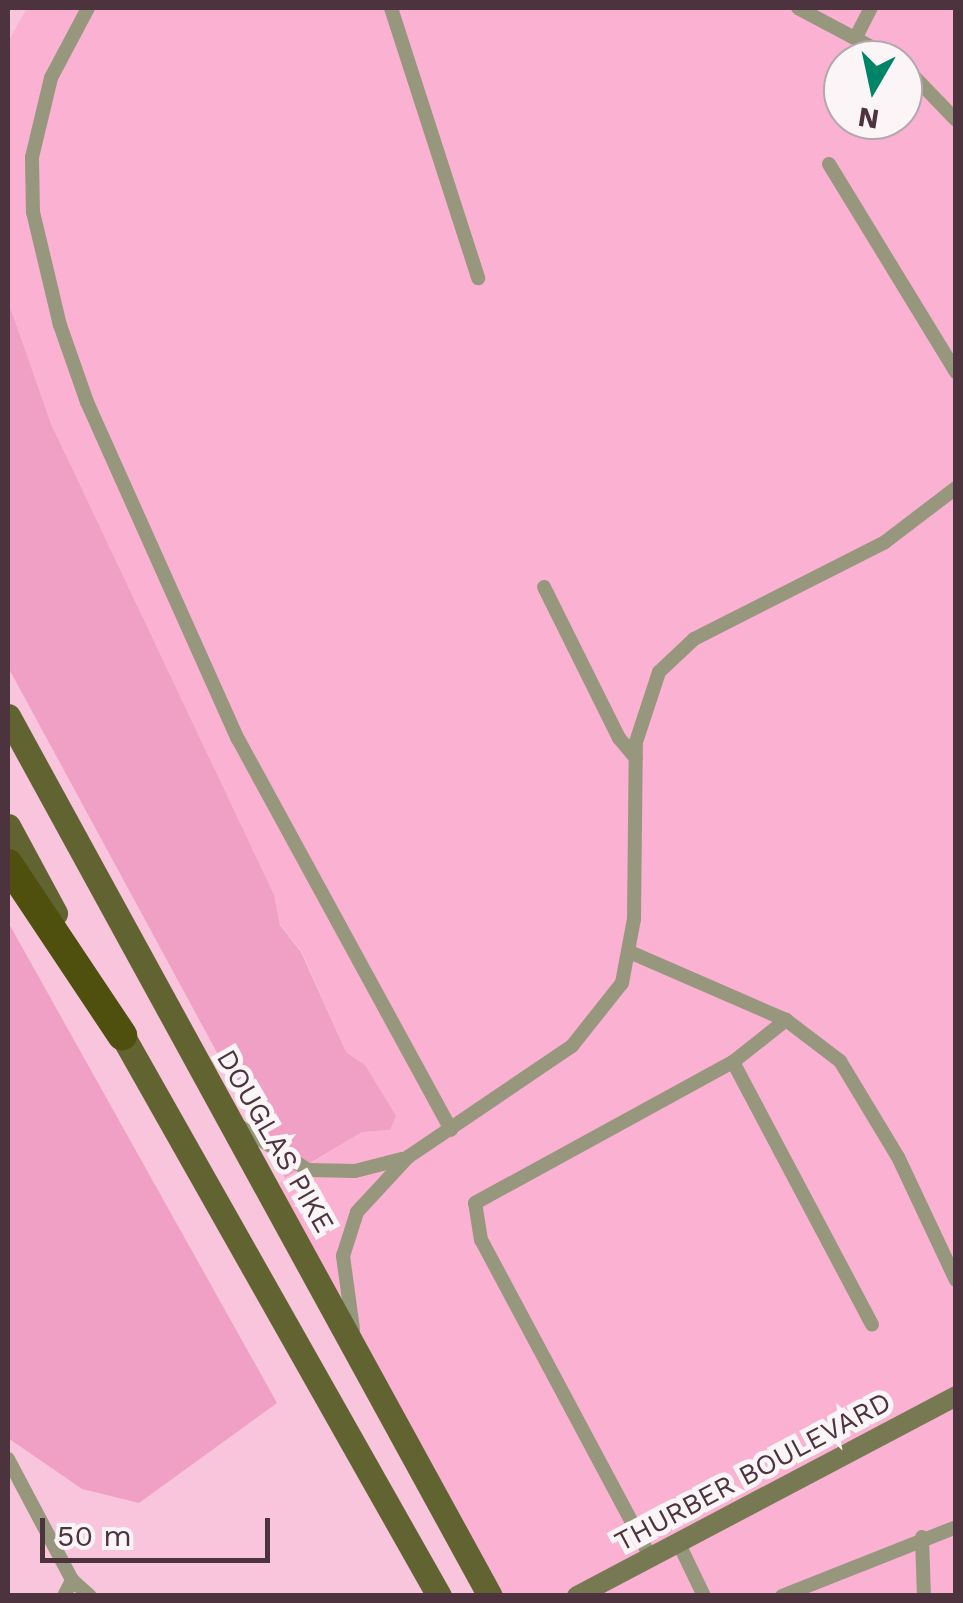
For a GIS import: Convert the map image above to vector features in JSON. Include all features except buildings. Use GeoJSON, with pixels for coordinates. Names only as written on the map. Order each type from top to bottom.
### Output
{"type":"FeatureCollection","features":[{"type":"Feature","properties":{"kind":"highway"},"geometry":{"type":"LineString","coordinates":[[8,864],[122,1035]]}},
{"type":"Feature","properties":{"kind":"main road","name":"DOUGLAS PIKE"},"geometry":{"type":"LineString","coordinates":[[8,716],[222,1111],[362,1355],[490,1596]]}},
{"type":"Feature","properties":{"kind":"main road"},"geometry":{"type":"LineString","coordinates":[[8,826],[439,1596]]}},
{"type":"Feature","properties":{"kind":"street","name":"THURBER BOULEVARD"},"geometry":{"type":"LineString","coordinates":[[577,1596],[956,1396]]}},
{"type":"Feature","properties":{"kind":"lane"},"geometry":{"type":"LineString","coordinates":[[88,8],[51,78],[32,157],[36,228],[60,325],[87,402],[238,739],[451,1130]]}},
{"type":"Feature","properties":{"kind":"lane"},"geometry":{"type":"LineString","coordinates":[[391,8],[478,278]]}},
{"type":"Feature","properties":{"kind":"lane"},"geometry":{"type":"LineString","coordinates":[[798,8],[861,40]]}},
{"type":"Feature","properties":{"kind":"lane"},"geometry":{"type":"LineString","coordinates":[[856,37],[871,8]]}},
{"type":"Feature","properties":{"kind":"lane"},"geometry":{"type":"LineString","coordinates":[[923,86],[956,120]]}},
{"type":"Feature","properties":{"kind":"lane"},"geometry":{"type":"LineString","coordinates":[[829,164],[956,372]]}},
{"type":"Feature","properties":{"kind":"lane"},"geometry":{"type":"LineString","coordinates":[[362,1355],[344,1288],[345,1239],[357,1212],[408,1157],[586,1034],[616,995],[632,953],[636,758],[647,698],[680,648],[885,542],[956,488]]}},
{"type":"Feature","properties":{"kind":"lane"},"geometry":{"type":"LineString","coordinates":[[544,587],[618,738],[636,758]]}},
{"type":"Feature","properties":{"kind":"lane"},"geometry":{"type":"LineString","coordinates":[[632,953],[786,1020],[840,1061],[898,1157],[956,1280]]}},
{"type":"Feature","properties":{"kind":"lane"},"geometry":{"type":"LineString","coordinates":[[651,1558],[481,1240],[476,1203],[733,1062],[786,1020]]}},
{"type":"Feature","properties":{"kind":"lane"},"geometry":{"type":"LineString","coordinates":[[733,1062],[872,1325]]}},
{"type":"Feature","properties":{"kind":"lane"},"geometry":{"type":"LineString","coordinates":[[222,1111],[274,1154],[308,1170],[355,1171],[408,1157]]}},
{"type":"Feature","properties":{"kind":"lane"},"geometry":{"type":"LineString","coordinates":[[8,1459],[72,1580],[90,1596]]}},
{"type":"Feature","properties":{"kind":"lane"},"geometry":{"type":"LineString","coordinates":[[782,1596],[956,1526]]}},
{"type":"Feature","properties":{"kind":"lane"},"geometry":{"type":"LineString","coordinates":[[922,1537],[924,1596]]}},
{"type":"Feature","properties":{"kind":"lane"},"geometry":{"type":"LineString","coordinates":[[678,1544],[704,1596]]}},
{"type":"Feature","properties":{"kind":"lane"},"geometry":{"type":"LineString","coordinates":[[64,1596],[72,1580]]}},
{"type":"Feature","properties":{"kind":"shaded area"},"geometry":{"type":"Polygon","coordinates":[[[27,8],[955,8],[955,1595],[475,1595],[403,1431],[279,1183],[362,1132],[390,1130],[365,1065],[346,1052],[302,952],[280,924],[274,895],[156,657],[51,424],[8,301],[8,42],[27,8]]]}},
{"type":"Feature","properties":{"kind":"shaded area"},"geometry":{"type":"Polygon","coordinates":[[[8,301],[51,424],[274,895],[280,925],[301,952],[346,1052],[365,1065],[396,1116],[390,1130],[362,1132],[285,1178],[8,667],[8,301]]]}},
{"type":"Feature","properties":{"kind":"shaded area"},"geometry":{"type":"Polygon","coordinates":[[[8,922],[277,1403],[139,1503],[82,1489],[8,1438],[8,922]]]}}]}
